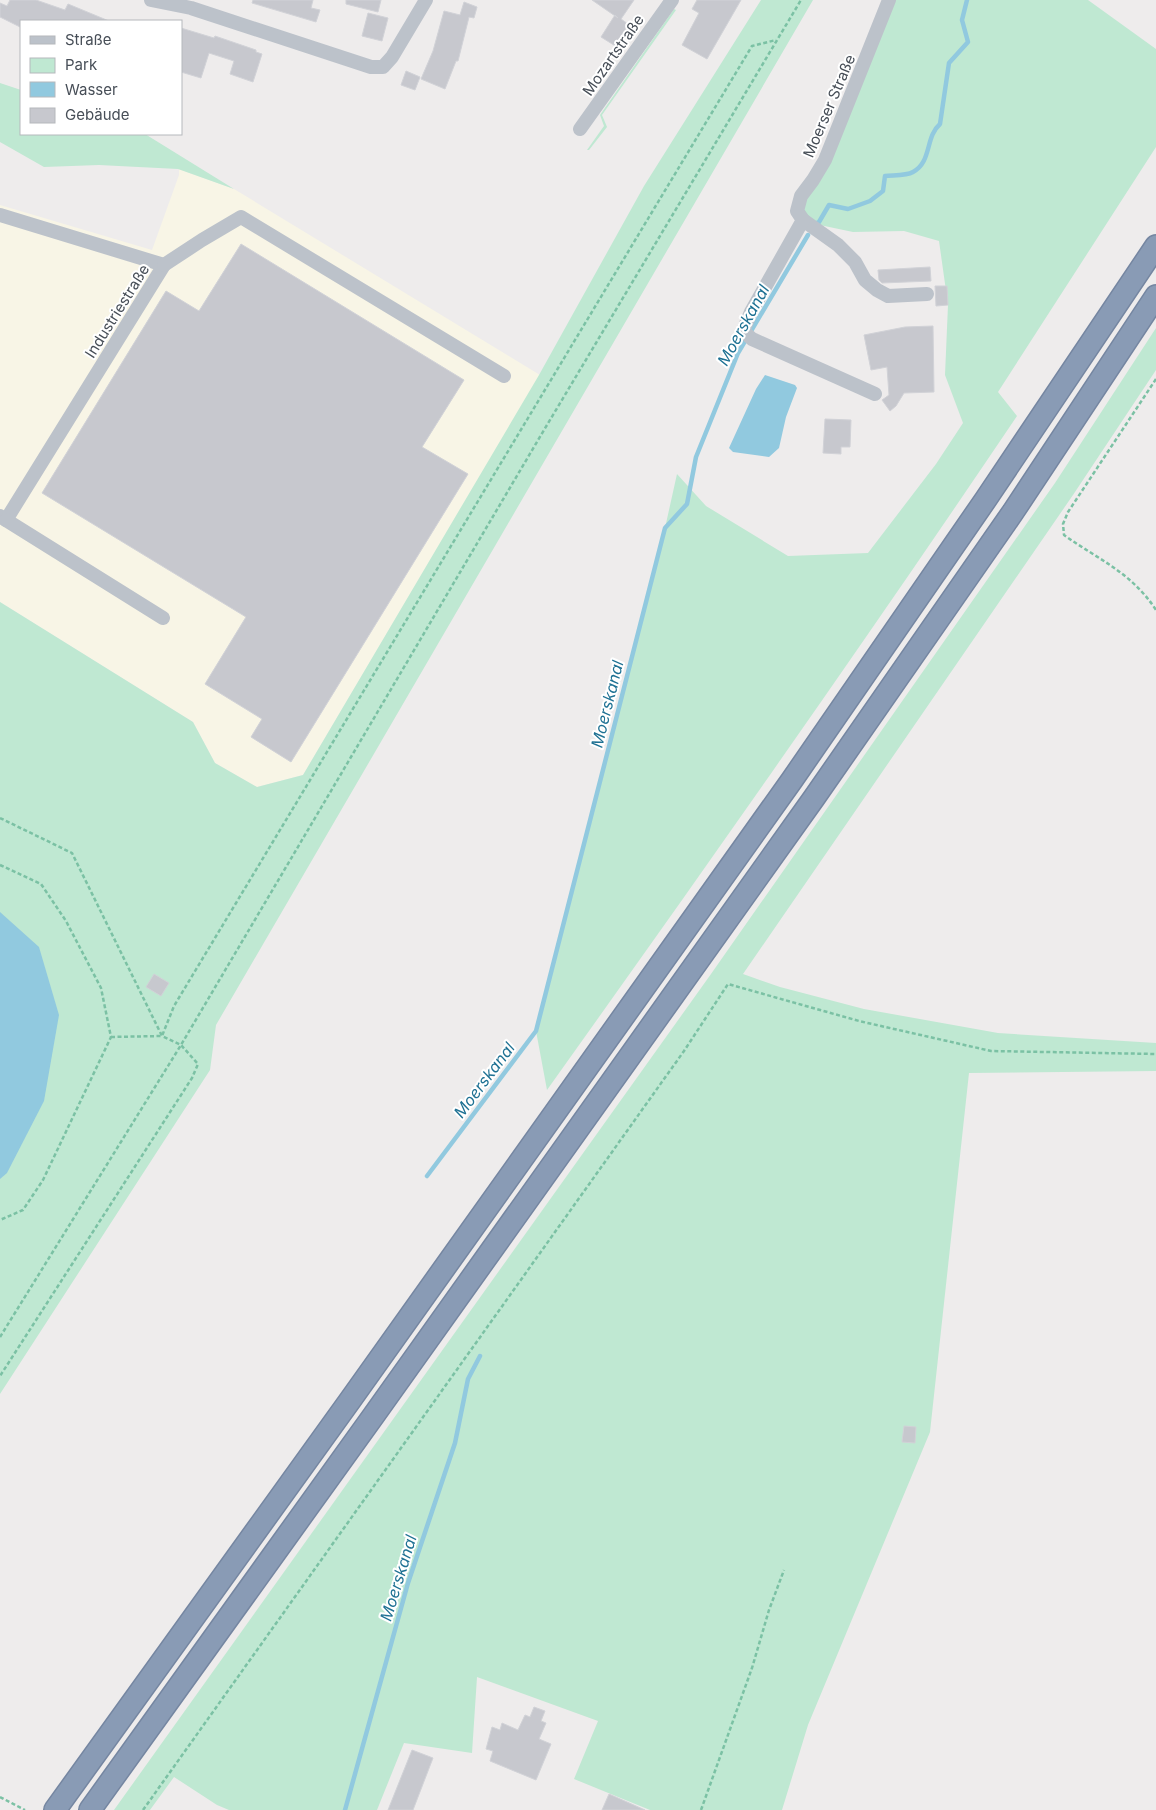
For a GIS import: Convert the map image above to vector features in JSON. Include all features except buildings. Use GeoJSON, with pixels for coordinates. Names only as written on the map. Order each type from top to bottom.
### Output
{"type":"FeatureCollection","features":[{"type":"Feature","properties":{"kind":"highway"},"geometry":{"type":"LineString","coordinates":[[55,1810],[351,1399],[792,780],[997,483],[1156,246]]}},
{"type":"Feature","properties":{"kind":"highway"},"geometry":{"type":"LineString","coordinates":[[90,1810],[374,1416],[819,790],[1012,512],[1156,296]]}},
{"type":"Feature","properties":{"kind":"street"},"geometry":{"type":"LineString","coordinates":[[151,0],[192,4],[371,67],[383,67],[392,57],[426,0]]}},
{"type":"Feature","properties":{"kind":"street","name":"Mozartstraße"},"geometry":{"type":"LineString","coordinates":[[580,129],[672,0]]}},
{"type":"Feature","properties":{"kind":"street","name":"Moerser Straße"},"geometry":{"type":"LineString","coordinates":[[802,220],[797,211],[801,196],[825,160],[889,0]]}},
{"type":"Feature","properties":{"kind":"street","name":"Industriestraße"},"geometry":{"type":"LineString","coordinates":[[0,215],[164,265],[3,518],[163,618]]}},
{"type":"Feature","properties":{"kind":"street"},"geometry":{"type":"LineString","coordinates":[[164,265],[241,217],[504,376]]}},
{"type":"Feature","properties":{"kind":"street"},"geometry":{"type":"LineString","coordinates":[[875,394],[748,335],[751,312],[802,220],[838,245],[855,262],[865,280],[877,290],[888,296],[927,294]]}},
{"type":"Feature","properties":{"kind":"path"},"geometry":{"type":"LineString","coordinates":[[0,1337],[181,1045],[544,430],[801,0]]}},
{"type":"Feature","properties":{"kind":"path"},"geometry":{"type":"LineString","coordinates":[[162,1036],[174,1006],[752,46],[778,40]]}},
{"type":"Feature","properties":{"kind":"path"},"geometry":{"type":"LineString","coordinates":[[1156,379],[1068,512],[1063,524],[1064,535],[1117,569],[1136,586],[1156,610]]}},
{"type":"Feature","properties":{"kind":"path"},"geometry":{"type":"LineString","coordinates":[[0,818],[72,853],[162,1036]]}},
{"type":"Feature","properties":{"kind":"path"},"geometry":{"type":"LineString","coordinates":[[0,864],[41,884],[66,921],[101,988],[112,1037],[43,1180],[23,1210],[0,1220]]}},
{"type":"Feature","properties":{"kind":"path"},"geometry":{"type":"LineString","coordinates":[[143,1810],[678,1059],[728,984],[859,1021],[991,1051],[1156,1054]]}},
{"type":"Feature","properties":{"kind":"path"},"geometry":{"type":"LineString","coordinates":[[0,1376],[192,1078],[198,1064],[181,1045],[162,1036],[112,1037]]}},
{"type":"Feature","properties":{"kind":"path"},"geometry":{"type":"LineString","coordinates":[[700,1810],[752,1668],[769,1610],[784,1570]]}},
{"type":"Feature","properties":{"kind":"path"},"geometry":{"type":"LineString","coordinates":[[0,1797],[25,1810]]}},
{"type":"Feature","properties":{"kind":"shaded area"},"geometry":{"type":"Polygon","coordinates":[[[179,169],[234,189],[540,375],[303,775],[257,787],[215,763],[193,722],[0,602],[0,205],[152,250],[179,175],[179,169]]]}},
{"type":"Feature","properties":{"kind":"green space"},"geometry":{"type":"Polygon","coordinates":[[[761,0],[813,0],[216,1025],[210,1070],[0,1394],[0,602],[193,722],[215,763],[257,787],[303,775],[539,375],[644,186],[761,0]]]}},
{"type":"Feature","properties":{"kind":"green space"},"geometry":{"type":"Polygon","coordinates":[[[890,0],[1088,0],[1156,49],[1156,147],[998,392],[1017,416],[784,754],[547,1090],[536,1031],[665,528],[677,474],[706,506],[788,556],[868,553],[936,464],[963,423],[945,375],[948,305],[939,241],[904,231],[853,232],[815,224],[797,211],[813,181],[890,0]]]}},
{"type":"Feature","properties":{"kind":"green space"},"geometry":{"type":"Polygon","coordinates":[[[674,9],[676,10],[602,115],[607,127],[589,150],[587,150],[604,126],[600,115],[674,9]]]}},
{"type":"Feature","properties":{"kind":"green space"},"geometry":{"type":"Polygon","coordinates":[[[0,83],[20,90],[20,135],[147,135],[234,189],[178,169],[99,165],[44,167],[0,142],[0,83]]]}},
{"type":"Feature","properties":{"kind":"green space"},"geometry":{"type":"Polygon","coordinates":[[[1156,328],[1156,370],[1073,495],[743,974],[780,987],[864,1009],[998,1033],[1156,1043],[1156,1071],[969,1073],[930,1432],[808,1725],[782,1810],[650,1810],[574,1779],[598,1721],[477,1677],[472,1753],[404,1743],[377,1810],[229,1810],[217,1805],[174,1777],[150,1810],[114,1810],[711,974],[1055,483],[1156,328]]]}},
{"type":"Feature","properties":{"kind":"water"},"geometry":{"type":"Polygon","coordinates":[[[765,375],[795,385],[797,388],[786,417],[779,448],[769,457],[733,452],[729,448],[756,389],[765,375]]]}},
{"type":"Feature","properties":{"kind":"water"},"geometry":{"type":"Polygon","coordinates":[[[0,912],[39,947],[59,1015],[44,1101],[7,1173],[0,1179],[0,912]]]}},
{"type":"Feature","properties":{"kind":"waterway","name":"Moerskanal"},"geometry":{"type":"LineString","coordinates":[[815,224],[819,222],[829,205],[848,209],[870,201],[883,191],[885,176],[903,175],[919,168],[926,156],[935,129],[940,124],[949,63],[968,42],[962,20],[967,0]]}},
{"type":"Feature","properties":{"kind":"waterway","name":"Moerskanal"},"geometry":{"type":"LineString","coordinates":[[427,1176],[536,1031],[665,528],[687,504],[696,457],[738,353],[808,235]]}},
{"type":"Feature","properties":{"kind":"waterway","name":"Moerskanal"},"geometry":{"type":"LineString","coordinates":[[345,1810],[408,1583],[455,1443],[468,1379],[480,1356]]}}]}
